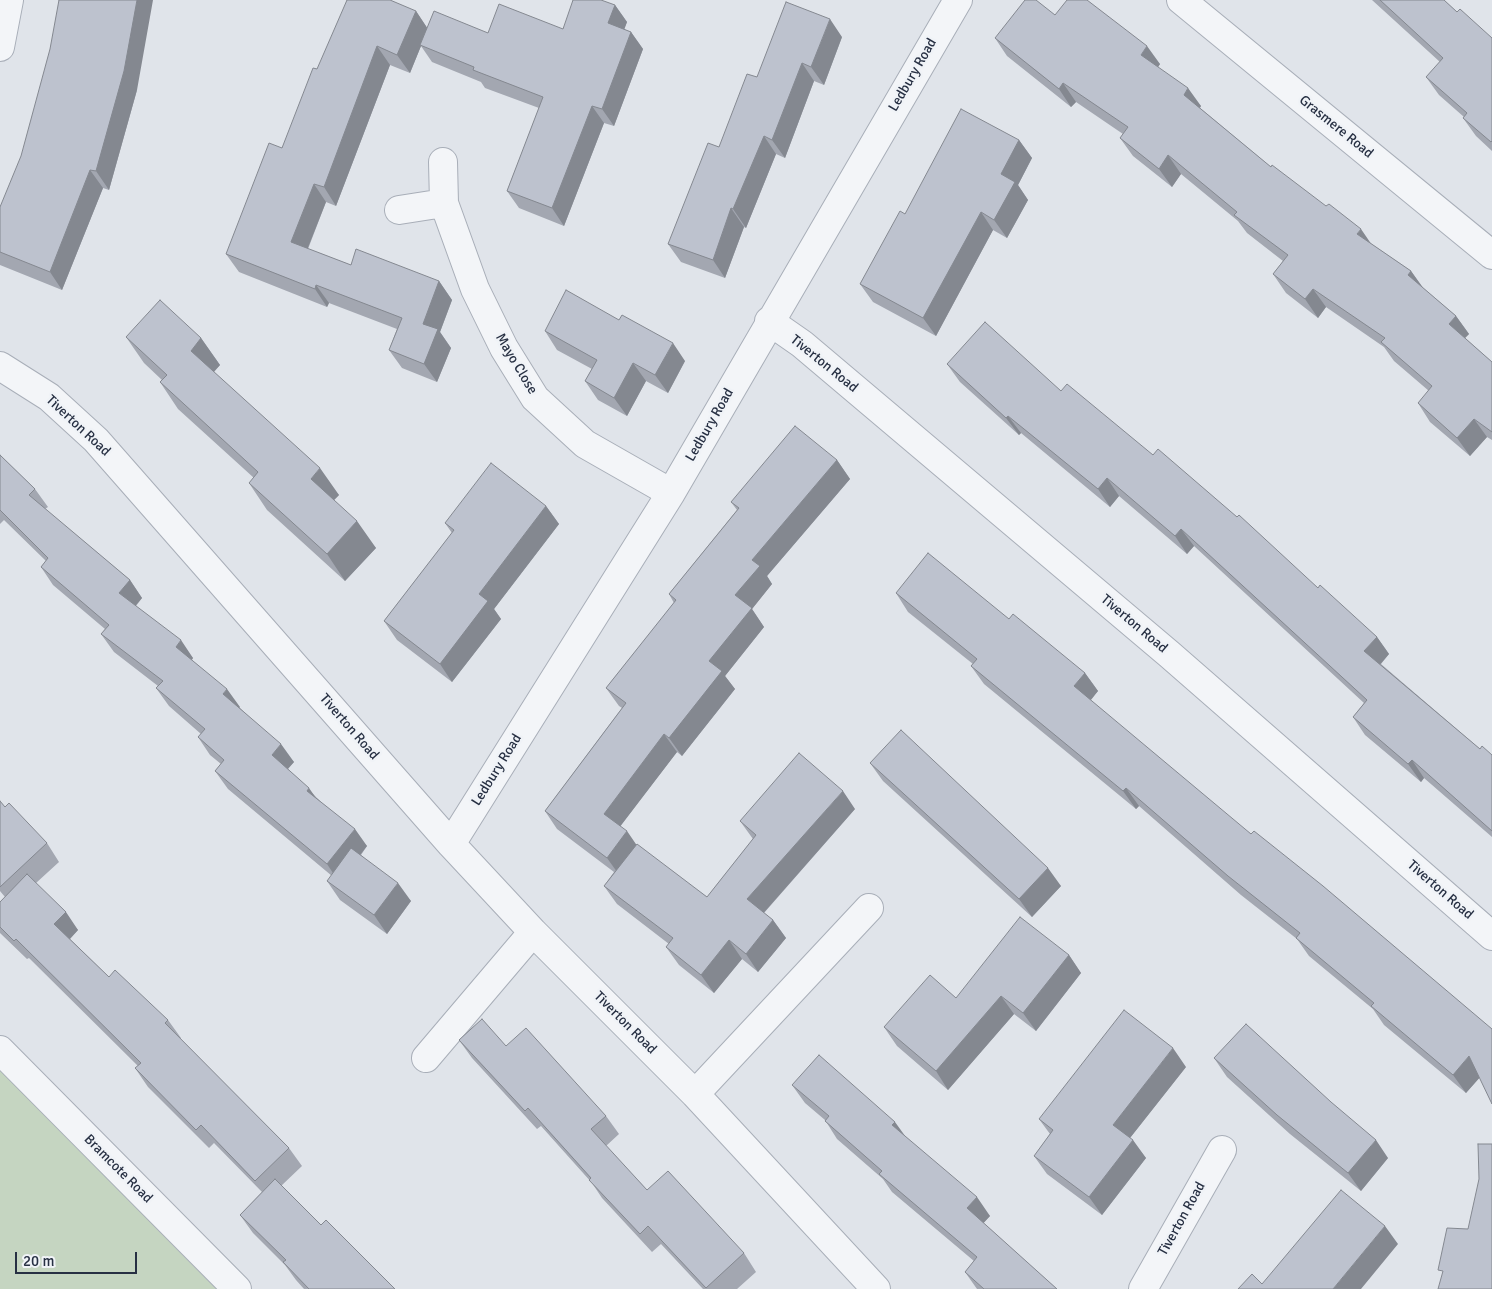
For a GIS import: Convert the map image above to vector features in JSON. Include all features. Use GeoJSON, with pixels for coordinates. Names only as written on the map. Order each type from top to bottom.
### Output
{"type":"FeatureCollection","features":[{"type":"Feature","properties":{"kind":"street"},"geometry":{"type":"LineString","coordinates":[[0,47],[9,0]]}},
{"type":"Feature","properties":{"kind":"street","name":"Ledbury Road"},"geometry":{"type":"LineString","coordinates":[[451,844],[671,493],[958,0]]}},
{"type":"Feature","properties":{"kind":"street","name":"Grasmere Road"},"geometry":{"type":"LineString","coordinates":[[1181,0],[1492,255]]}},
{"type":"Feature","properties":{"kind":"street","name":"Mayo Close"},"geometry":{"type":"LineString","coordinates":[[443,162],[444,203],[476,289],[504,348],[535,398],[584,444],[671,493]]}},
{"type":"Feature","properties":{"kind":"street"},"geometry":{"type":"LineString","coordinates":[[399,210],[444,203]]}},
{"type":"Feature","properties":{"kind":"street","name":"Tiverton Road"},"geometry":{"type":"LineString","coordinates":[[769,322],[802,344],[1162,647],[1492,936]]}},
{"type":"Feature","properties":{"kind":"street","name":"Tiverton Road"},"geometry":{"type":"LineString","coordinates":[[0,366],[50,398],[96,440],[451,844],[533,932],[695,1094],[876,1289]]}},
{"type":"Feature","properties":{"kind":"street"},"geometry":{"type":"LineString","coordinates":[[695,1094],[869,908]]}},
{"type":"Feature","properties":{"kind":"street"},"geometry":{"type":"LineString","coordinates":[[426,1058],[533,932]]}},
{"type":"Feature","properties":{"kind":"street","name":"Bramcote Road"},"geometry":{"type":"LineString","coordinates":[[0,1050],[237,1289]]}},
{"type":"Feature","properties":{"kind":"street","name":"Tiverton Road"},"geometry":{"type":"LineString","coordinates":[[1143,1289],[1222,1150]]}},
{"type":"Feature","properties":{"kind":"green space"},"geometry":{"type":"Polygon","coordinates":[[[0,1051],[238,1289],[0,1289],[0,1051]]]}},
{"type":"Feature","properties":{"kind":"building"},"geometry":{"type":"Polygon","coordinates":[[[59,0],[137,0],[124,71],[96,171],[90,170],[50,272],[0,252],[0,207],[21,156],[50,49],[59,0]]]}},
{"type":"Feature","properties":{"kind":"building"},"geometry":{"type":"Polygon","coordinates":[[[347,0],[390,0],[416,11],[397,55],[377,46],[324,187],[314,184],[291,242],[351,265],[356,249],[439,281],[423,324],[438,329],[424,364],[389,350],[402,318],[316,285],[315,289],[226,254],[269,143],[282,148],[313,68],[317,69],[347,0]]]}},
{"type":"Feature","properties":{"kind":"building"},"geometry":{"type":"Polygon","coordinates":[[[573,0],[601,0],[615,5],[608,23],[631,32],[602,109],[592,106],[552,208],[507,191],[543,97],[473,70],[474,67],[420,45],[434,11],[488,33],[499,4],[563,29],[573,0]]]}},
{"type":"Feature","properties":{"kind":"building"},"geometry":{"type":"Polygon","coordinates":[[[1025,0],[1036,0],[1055,15],[1067,0],[1087,0],[1147,46],[1141,55],[1188,88],[1184,95],[1271,167],[1272,165],[1326,206],[1329,204],[1361,229],[1357,234],[1411,271],[1408,275],[1456,316],[1449,324],[1492,362],[1492,432],[1474,419],[1457,438],[1418,403],[1432,386],[1381,342],[1385,338],[1313,289],[1305,299],[1273,274],[1288,255],[1234,215],[1237,212],[1168,155],[1159,169],[1120,138],[1128,127],[1063,83],[1059,89],[995,38],[1025,0]]]}},
{"type":"Feature","properties":{"kind":"building"},"geometry":{"type":"Polygon","coordinates":[[[1380,0],[1444,0],[1457,12],[1460,9],[1492,38],[1491,142],[1463,118],[1467,113],[1426,77],[1443,58],[1380,0]]]}},
{"type":"Feature","properties":{"kind":"building"},"geometry":{"type":"Polygon","coordinates":[[[786,2],[830,19],[811,67],[802,63],[772,140],[764,136],[733,209],[731,208],[713,260],[668,244],[708,143],[719,147],[747,74],[757,77],[786,2]]]}},
{"type":"Feature","properties":{"kind":"building"},"geometry":{"type":"Polygon","coordinates":[[[961,109],[1019,140],[1001,174],[1015,182],[994,220],[981,212],[923,318],[860,284],[900,211],[905,214],[961,109]]]}},
{"type":"Feature","properties":{"kind":"building"},"geometry":{"type":"Polygon","coordinates":[[[566,290],[619,320],[622,315],[673,343],[655,375],[633,363],[614,398],[585,381],[597,360],[545,331],[566,290]]]}},
{"type":"Feature","properties":{"kind":"building"},"geometry":{"type":"Polygon","coordinates":[[[160,300],[201,338],[191,351],[320,468],[311,479],[357,521],[327,554],[249,483],[258,472],[160,382],[167,375],[126,337],[160,300]]]}},
{"type":"Feature","properties":{"kind":"building"},"geometry":{"type":"Polygon","coordinates":[[[985,322],[1061,391],[1067,384],[1153,455],[1158,449],[1237,517],[1239,515],[1318,588],[1320,585],[1377,637],[1364,651],[1480,749],[1482,746],[1492,755],[1492,831],[1412,760],[1408,764],[1353,717],[1367,700],[1181,529],[1175,536],[1107,478],[1098,489],[1008,416],[1006,418],[947,364],[985,322]]]}},
{"type":"Feature","properties":{"kind":"building"},"geometry":{"type":"Polygon","coordinates":[[[795,426],[837,460],[752,560],[760,566],[735,595],[752,608],[709,661],[722,671],[669,738],[664,734],[604,814],[627,831],[607,858],[545,811],[626,703],[606,688],[676,600],[669,594],[739,508],[731,502],[795,426]]]}},
{"type":"Feature","properties":{"kind":"building"},"geometry":{"type":"Polygon","coordinates":[[[0,455],[35,489],[29,495],[130,580],[119,593],[181,640],[176,647],[227,689],[223,694],[281,744],[272,755],[309,788],[307,791],[355,829],[327,864],[215,771],[224,760],[198,737],[205,729],[156,688],[163,681],[101,634],[109,625],[41,567],[48,558],[0,510],[0,455]]]}},
{"type":"Feature","properties":{"kind":"building"},"geometry":{"type":"Polygon","coordinates":[[[491,463],[546,506],[479,594],[488,601],[440,664],[384,621],[454,530],[445,523],[491,463]]]}},
{"type":"Feature","properties":{"kind":"building"},"geometry":{"type":"Polygon","coordinates":[[[928,553],[1009,619],[1013,614],[1085,673],[1074,686],[1251,834],[1254,831],[1323,886],[1492,1029],[1492,1104],[1469,1056],[1453,1075],[1371,1006],[1374,1003],[1296,938],[1300,933],[1228,876],[1126,788],[1123,791],[971,666],[977,659],[896,593],[928,553]]]}},
{"type":"Feature","properties":{"kind":"building"},"geometry":{"type":"Polygon","coordinates":[[[901,730],[1048,868],[1019,899],[870,763],[901,730]]]}},
{"type":"Feature","properties":{"kind":"building"},"geometry":{"type":"Polygon","coordinates":[[[799,753],[843,791],[747,899],[773,920],[746,954],[729,940],[701,975],[666,947],[673,938],[604,886],[637,844],[707,897],[756,835],[740,821],[799,753]]]}},
{"type":"Feature","properties":{"kind":"building"},"geometry":{"type":"Polygon","coordinates":[[[0,801],[5,807],[9,803],[47,843],[0,887],[0,801]]]}},
{"type":"Feature","properties":{"kind":"building"},"geometry":{"type":"Polygon","coordinates":[[[351,848],[398,883],[374,915],[327,881],[351,848]]]}},
{"type":"Feature","properties":{"kind":"building"},"geometry":{"type":"Polygon","coordinates":[[[27,874],[66,912],[54,924],[109,977],[115,970],[168,1020],[165,1023],[289,1148],[255,1181],[201,1125],[196,1130],[135,1068],[141,1063],[16,939],[14,941],[0,927],[0,902],[27,874]]]}},
{"type":"Feature","properties":{"kind":"building"},"geometry":{"type":"Polygon","coordinates":[[[1020,917],[1069,955],[1023,1013],[1001,996],[936,1071],[884,1027],[930,975],[956,998],[1020,917]]]}},
{"type":"Feature","properties":{"kind":"building"},"geometry":{"type":"Polygon","coordinates":[[[1124,1010],[1173,1048],[1113,1125],[1133,1140],[1089,1197],[1034,1156],[1053,1130],[1039,1119],[1124,1010]]]}},
{"type":"Feature","properties":{"kind":"building"},"geometry":{"type":"Polygon","coordinates":[[[482,1019],[506,1046],[526,1028],[606,1116],[591,1129],[647,1190],[668,1171],[744,1253],[706,1288],[648,1226],[640,1234],[589,1180],[591,1178],[528,1108],[525,1111],[459,1040],[482,1019]]]}},
{"type":"Feature","properties":{"kind":"building"},"geometry":{"type":"Polygon","coordinates":[[[1246,1024],[1331,1102],[1376,1140],[1348,1173],[1277,1115],[1214,1058],[1246,1024]]]}},
{"type":"Feature","properties":{"kind":"building"},"geometry":{"type":"Polygon","coordinates":[[[819,1055],[895,1122],[892,1125],[977,1197],[967,1208],[1057,1289],[984,1289],[965,1272],[977,1257],[879,1174],[882,1171],[825,1121],[829,1116],[792,1085],[819,1055]]]}},
{"type":"Feature","properties":{"kind":"building"},"geometry":{"type":"Polygon","coordinates":[[[1478,1144],[1492,1144],[1492,1289],[1438,1289],[1443,1271],[1438,1270],[1447,1228],[1468,1229],[1479,1179],[1478,1144]]]}},
{"type":"Feature","properties":{"kind":"building"},"geometry":{"type":"Polygon","coordinates":[[[275,1179],[321,1225],[326,1220],[395,1289],[309,1289],[283,1262],[286,1260],[240,1215],[275,1179]]]}},
{"type":"Feature","properties":{"kind":"building"},"geometry":{"type":"Polygon","coordinates":[[[1341,1190],[1385,1226],[1333,1289],[1238,1289],[1252,1274],[1262,1284],[1341,1190]]]}}]}
